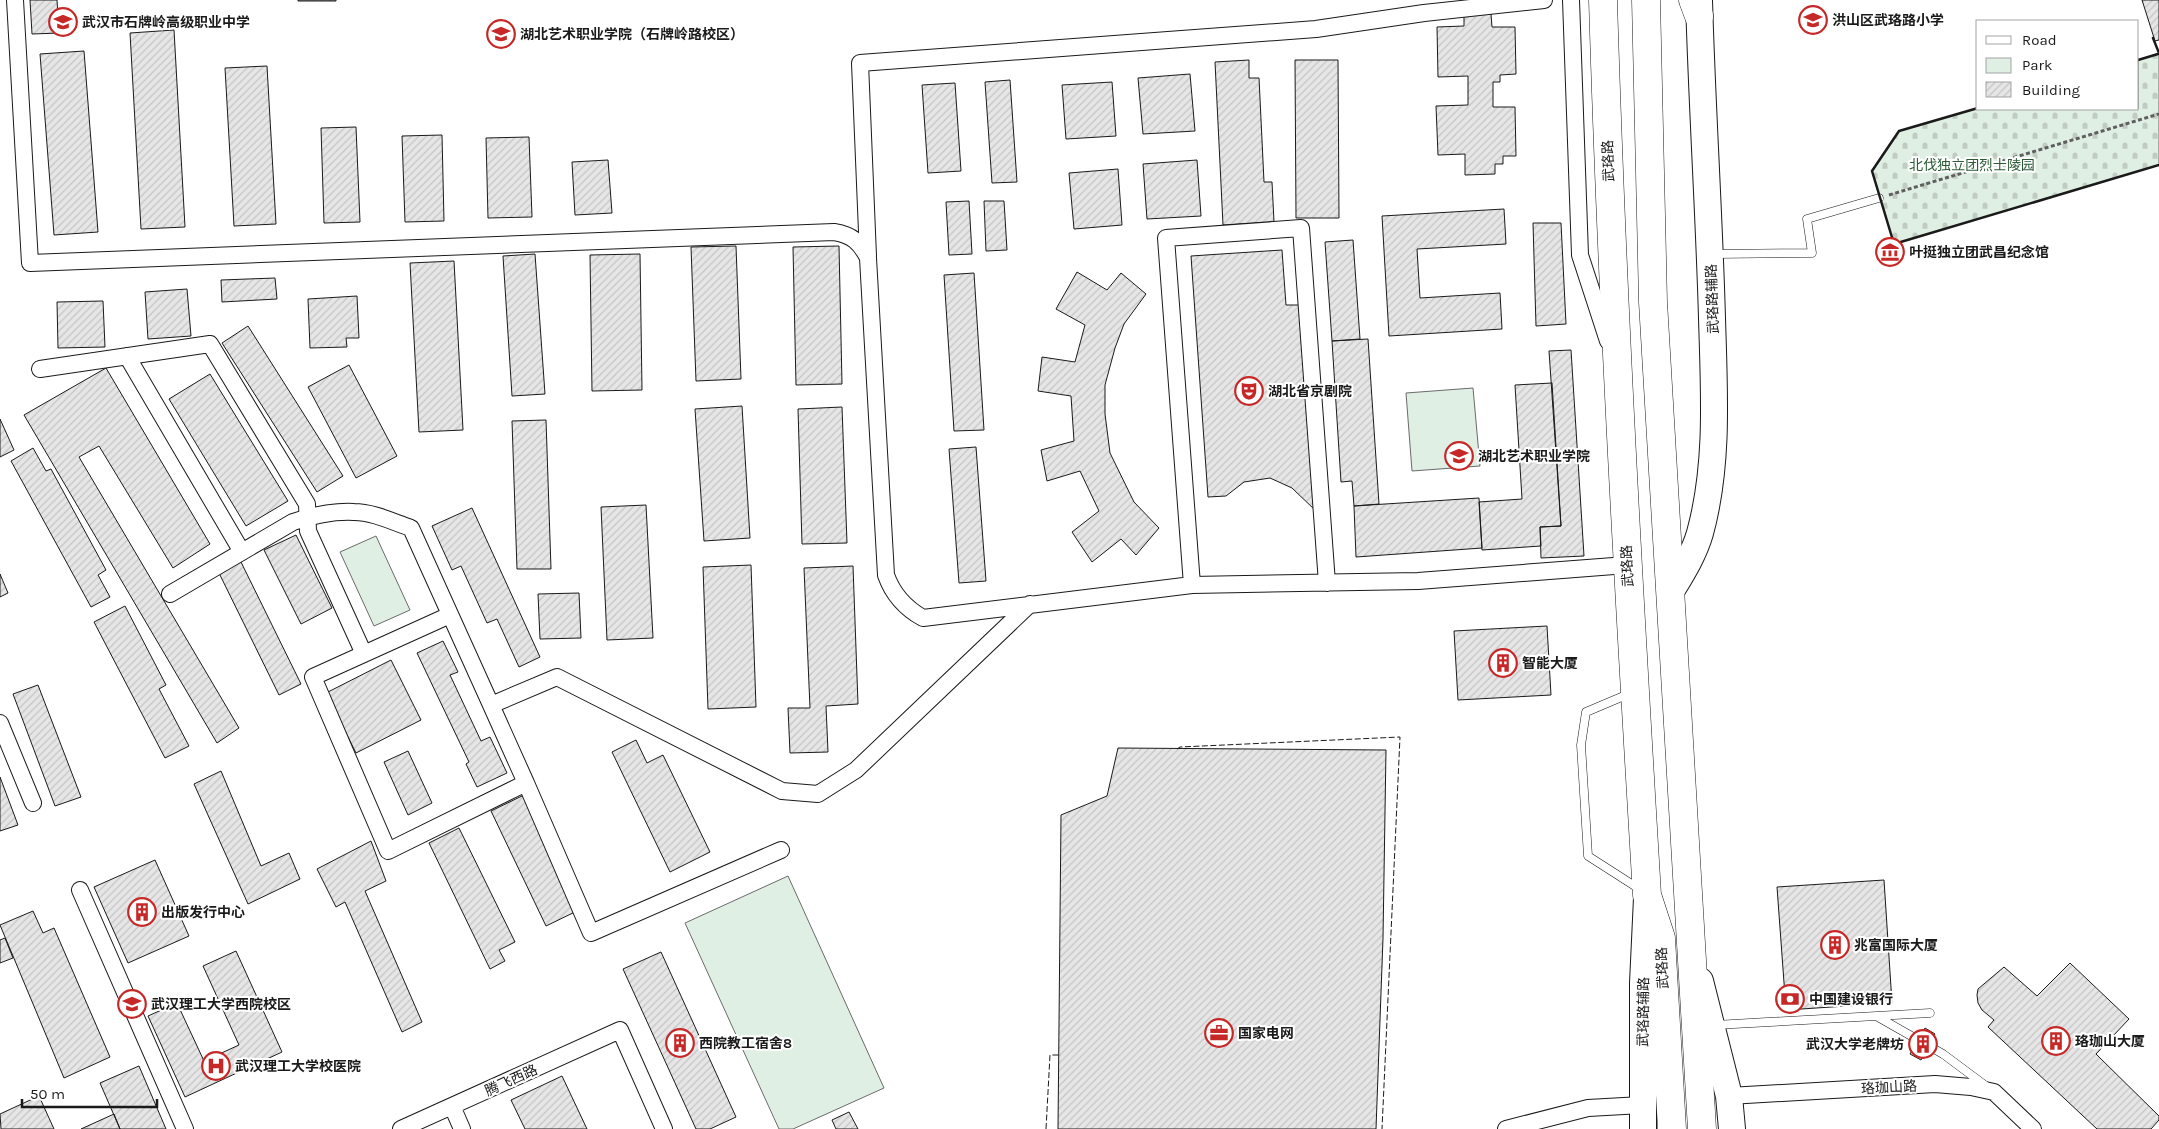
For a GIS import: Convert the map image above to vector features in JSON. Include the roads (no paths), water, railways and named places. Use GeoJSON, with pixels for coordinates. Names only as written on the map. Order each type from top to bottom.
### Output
{"type":"FeatureCollection","features":[{"type":"Feature","properties":{"kind":"highway","name":"武珞路"},"geometry":{"type":"LineString","coordinates":[[1603,0],[1616,365],[1647,895],[1660,938],[1672,1129]]}},
{"type":"Feature","properties":{"kind":"highway"},"geometry":{"type":"LineString","coordinates":[[1646,0],[1653,302],[1702,1129]]}},
{"type":"Feature","properties":{"kind":"main road","name":"武珞路辅路"},"geometry":{"type":"LineString","coordinates":[[1671,591],[1687,564],[1699,535],[1709,491],[1713,453],[1714,396],[1710,254],[1697,5]]}},
{"type":"Feature","properties":{"kind":"main road","name":"武珞路辅路"},"geometry":{"type":"LineString","coordinates":[[1642,1117],[1643,983],[1647,895]]}},
{"type":"Feature","properties":{"kind":"main road"},"geometry":{"type":"LineString","coordinates":[[1690,940],[1729,1096],[1732,1129]]}},
{"type":"Feature","properties":{"kind":"street"},"geometry":{"type":"LineString","coordinates":[[15,0],[30,264],[834,232],[849,235],[862,245],[868,258]]}},
{"type":"Feature","properties":{"kind":"street"},"geometry":{"type":"LineString","coordinates":[[1544,0],[1424,13],[1316,29],[860,63],[868,258],[886,575],[892,589],[912,612],[923,618],[1192,585],[1418,581],[1627,565]]}},
{"type":"Feature","properties":{"kind":"street"},"geometry":{"type":"LineString","coordinates":[[1571,0],[1580,255],[1616,365]]}},
{"type":"Feature","properties":{"kind":"street"},"geometry":{"type":"LineString","coordinates":[[1192,585],[1166,238],[1301,228],[1326,582]]}},
{"type":"Feature","properties":{"kind":"street"},"geometry":{"type":"LineString","coordinates":[[40,369],[210,344],[307,504],[308,531],[364,654]]}},
{"type":"Feature","properties":{"kind":"street"},"geometry":{"type":"LineString","coordinates":[[127,356],[242,552]]}},
{"type":"Feature","properties":{"kind":"street"},"geometry":{"type":"LineString","coordinates":[[170,594],[293,522],[307,518],[355,512],[385,519],[411,528],[526,783],[591,933],[782,850]]}},
{"type":"Feature","properties":{"kind":"street"},"geometry":{"type":"LineString","coordinates":[[491,705],[557,677],[782,791],[818,794],[856,770],[1030,604]]}},
{"type":"Feature","properties":{"kind":"street"},"geometry":{"type":"LineString","coordinates":[[450,615],[313,677],[388,851],[526,783]]}},
{"type":"Feature","properties":{"kind":"street"},"geometry":{"type":"LineString","coordinates":[[0,723],[33,803]]}},
{"type":"Feature","properties":{"kind":"street"},"geometry":{"type":"LineString","coordinates":[[80,890],[185,1129]]}},
{"type":"Feature","properties":{"kind":"street","name":"腾飞西路"},"geometry":{"type":"LineString","coordinates":[[401,1129],[620,1030],[664,1129]]}},
{"type":"Feature","properties":{"kind":"street","name":"珞珈山路"},"geometry":{"type":"LineString","coordinates":[[1729,1096],[1935,1084],[1964,1086],[1994,1092]]}},
{"type":"Feature","properties":{"kind":"street"},"geometry":{"type":"LineString","coordinates":[[1994,1092],[2033,1129]]}},
{"type":"Feature","properties":{"kind":"street"},"geometry":{"type":"LineString","coordinates":[[452,1106],[462,1129]]}},
{"type":"Feature","properties":{"kind":"street"},"geometry":{"type":"LineString","coordinates":[[1506,1129],[1588,1108],[1642,1117]]}},
{"type":"Feature","properties":{"kind":"lane"},"geometry":{"type":"LineString","coordinates":[[1710,254],[1812,253],[1806,219],[1879,198]]}},
{"type":"Feature","properties":{"kind":"lane"},"geometry":{"type":"LineString","coordinates":[[1635,691],[1586,712],[1581,745],[1588,856],[1647,895]]}},
{"type":"Feature","properties":{"kind":"lane"},"geometry":{"type":"LineString","coordinates":[[1711,1026],[1930,1013]]}},
{"type":"Feature","properties":{"kind":"lane"},"geometry":{"type":"LineString","coordinates":[[1878,1017],[1942,1054],[1994,1092]]}},
{"type":"Feature","properties":{"kind":"place","name":"洪山区武珞路小学"},"geometry":{"type":"Point","coordinates":[1813,20]}},
{"type":"Feature","properties":{"kind":"place","name":"武汉市石牌岭高级职业中学"},"geometry":{"type":"Point","coordinates":[63,22]}},
{"type":"Feature","properties":{"kind":"place","name":"湖北艺术职业学院（石牌岭路校区）"},"geometry":{"type":"Point","coordinates":[501,34]}},
{"type":"Feature","properties":{"kind":"place","name":"叶挺独立团武昌纪念馆"},"geometry":{"type":"Point","coordinates":[1890,252]}},
{"type":"Feature","properties":{"kind":"place","name":"湖北省京剧院"},"geometry":{"type":"Point","coordinates":[1249,391]}},
{"type":"Feature","properties":{"kind":"place","name":"湖北艺术职业学院"},"geometry":{"type":"Point","coordinates":[1459,456]}},
{"type":"Feature","properties":{"kind":"place","name":"智能大厦"},"geometry":{"type":"Point","coordinates":[1503,663]}},
{"type":"Feature","properties":{"kind":"place","name":"出版发行中心"},"geometry":{"type":"Point","coordinates":[142,912]}},
{"type":"Feature","properties":{"kind":"place","name":"兆富国际大厦"},"geometry":{"type":"Point","coordinates":[1835,945]}},
{"type":"Feature","properties":{"kind":"place","name":"中国建设银行"},"geometry":{"type":"Point","coordinates":[1790,999]}},
{"type":"Feature","properties":{"kind":"place","name":"武汉理工大学西院校区"},"geometry":{"type":"Point","coordinates":[132,1004]}},
{"type":"Feature","properties":{"kind":"place","name":"国家电网"},"geometry":{"type":"Point","coordinates":[1219,1033]}},
{"type":"Feature","properties":{"kind":"place","name":"珞珈山大厦"},"geometry":{"type":"Point","coordinates":[2056,1041]}},
{"type":"Feature","properties":{"kind":"place","name":"西院教工宿舍8"},"geometry":{"type":"Point","coordinates":[680,1043]}},
{"type":"Feature","properties":{"kind":"place","name":"武汉大学老牌坊"},"geometry":{"type":"Point","coordinates":[1923,1044]}},
{"type":"Feature","properties":{"kind":"place","name":"武汉理工大学校医院"},"geometry":{"type":"Point","coordinates":[216,1066]}},
{"type":"Feature","properties":{"kind":"park label","name":"北伐独立团烈士陵园"},"geometry":{"type":"Point","coordinates":[1972,165]}}]}
